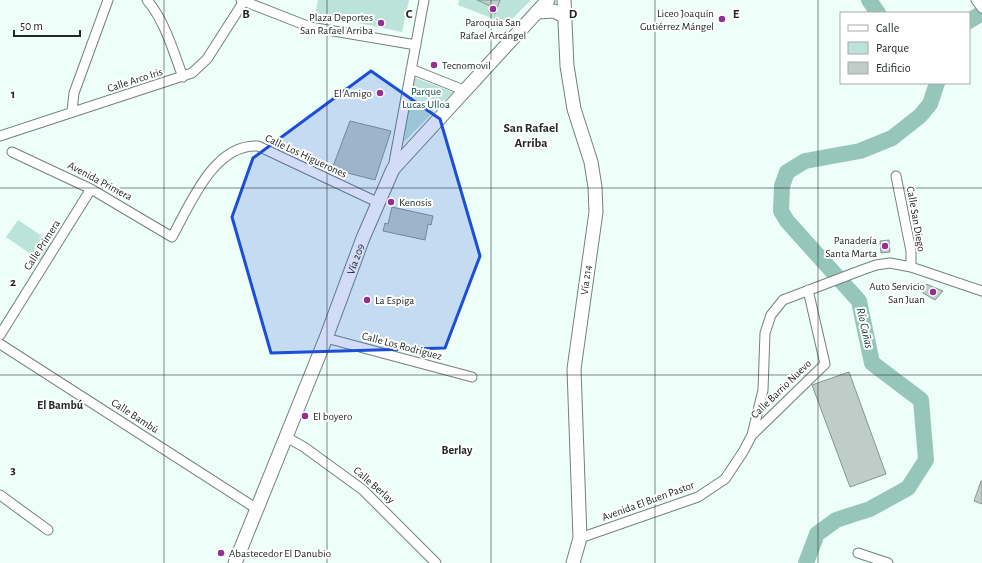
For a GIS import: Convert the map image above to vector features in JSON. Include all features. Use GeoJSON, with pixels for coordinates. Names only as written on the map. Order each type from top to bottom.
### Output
{"type":"FeatureCollection","features":[{"type":"Feature","properties":{"kind":"main road","name":"Vía 209"},"geometry":{"type":"LineString","coordinates":[[235,563],[326,338],[377,202],[393,168],[466,91],[548,0]]}},
{"type":"Feature","properties":{"kind":"main road","name":"Vía 214"},"geometry":{"type":"LineString","coordinates":[[564,0],[567,66],[574,109],[591,162],[596,212],[574,369],[580,538],[573,563]]}},
{"type":"Feature","properties":{"kind":"main road"},"geometry":{"type":"LineString","coordinates":[[537,12],[554,11],[564,16]]}},
{"type":"Feature","properties":{"kind":"street"},"geometry":{"type":"LineString","coordinates":[[72,112],[74,93],[108,0]]}},
{"type":"Feature","properties":{"kind":"street"},"geometry":{"type":"LineString","coordinates":[[147,0],[155,10],[162,23],[183,77]]}},
{"type":"Feature","properties":{"kind":"street"},"geometry":{"type":"LineString","coordinates":[[393,168],[424,0]]}},
{"type":"Feature","properties":{"kind":"street"},"geometry":{"type":"LineString","coordinates":[[243,1],[310,27],[416,45]]}},
{"type":"Feature","properties":{"kind":"street","name":"Calle Arco Iris"},"geometry":{"type":"LineString","coordinates":[[0,136],[72,112],[112,101],[192,73],[207,59],[243,1]]}},
{"type":"Feature","properties":{"kind":"street"},"geometry":{"type":"LineString","coordinates":[[412,69],[466,91]]}},
{"type":"Feature","properties":{"kind":"street","name":"Calle Los Higuerones"},"geometry":{"type":"LineString","coordinates":[[172,237],[204,179],[232,152],[248,145],[263,148],[377,202]]}},
{"type":"Feature","properties":{"kind":"street","name":"Avenida Primera"},"geometry":{"type":"LineString","coordinates":[[12,152],[92,189],[172,237]]}},
{"type":"Feature","properties":{"kind":"street","name":"Calle San Diego"},"geometry":{"type":"LineString","coordinates":[[896,176],[911,251],[911,267]]}},
{"type":"Feature","properties":{"kind":"street","name":"Calle Primera"},"geometry":{"type":"LineString","coordinates":[[0,335],[92,189]]}},
{"type":"Feature","properties":{"kind":"street","name":"Avenida El Buen Pastor"},"geometry":{"type":"LineString","coordinates":[[580,538],[698,497],[724,479],[743,452],[752,435],[763,390],[765,333],[771,315],[783,300],[876,265],[890,264],[911,267],[982,291]]}},
{"type":"Feature","properties":{"kind":"street","name":"Calle Barrio Nuevo"},"geometry":{"type":"LineString","coordinates":[[752,435],[825,364],[808,290]]}},
{"type":"Feature","properties":{"kind":"street","name":"Calle Los Rodriguez"},"geometry":{"type":"LineString","coordinates":[[326,338],[472,378]]}},
{"type":"Feature","properties":{"kind":"street","name":"Calle Bambú"},"geometry":{"type":"LineString","coordinates":[[0,344],[257,509]]}},
{"type":"Feature","properties":{"kind":"street","name":"Calle Berlay"},"geometry":{"type":"LineString","coordinates":[[286,437],[329,464],[364,490],[436,563]]}},
{"type":"Feature","properties":{"kind":"street"},"geometry":{"type":"LineString","coordinates":[[0,495],[48,530]]}},
{"type":"Feature","properties":{"kind":"street"},"geometry":{"type":"LineString","coordinates":[[858,553],[888,563]]}},
{"type":"Feature","properties":{"kind":"highlighted area"},"geometry":{"type":"Polygon","coordinates":[[[371,71],[440,119],[480,256],[445,348],[271,353],[232,217],[253,158],[371,71]]]}},
{"type":"Feature","properties":{"kind":"green space","name":"Plaza Deportes San Rafael Arriba"},"geometry":{"type":"Polygon","coordinates":[[[318,0],[409,0],[402,32],[315,14],[318,0]]]}},
{"type":"Feature","properties":{"kind":"green space"},"geometry":{"type":"Polygon","coordinates":[[[459,0],[531,0],[507,24],[458,5],[459,0]]]}},
{"type":"Feature","properties":{"kind":"green space","name":"Parque Lucas Ulloa"},"geometry":{"type":"Polygon","coordinates":[[[413,77],[453,92],[404,142],[413,77]]]}},
{"type":"Feature","properties":{"kind":"green space"},"geometry":{"type":"Polygon","coordinates":[[[18,220],[54,244],[42,262],[6,237],[18,220]]]}},
{"type":"Feature","properties":{"kind":"building","name":"Paroquia San Rafael Arcángel"},"geometry":{"type":"Polygon","coordinates":[[[477,0],[500,0],[495,14],[489,12],[490,6],[477,0]]]}},
{"type":"Feature","properties":{"kind":"building"},"geometry":{"type":"Polygon","coordinates":[[[350,121],[391,131],[375,180],[332,169],[350,121]]]}},
{"type":"Feature","properties":{"kind":"building"},"geometry":{"type":"Polygon","coordinates":[[[392,207],[433,216],[431,225],[428,224],[425,240],[383,231],[385,223],[388,224],[392,207]]]}},
{"type":"Feature","properties":{"kind":"building","name":"Panadería Santa Marta"},"geometry":{"type":"Polygon","coordinates":[[[889,240],[890,252],[881,253],[880,241],[889,240]]]}},
{"type":"Feature","properties":{"kind":"building","name":"Auto Servicio San Juan"},"geometry":{"type":"Polygon","coordinates":[[[926,284],[943,291],[935,300],[923,293],[926,284]]]}},
{"type":"Feature","properties":{"kind":"building"},"geometry":{"type":"Polygon","coordinates":[[[849,372],[886,474],[850,487],[812,385],[849,372]]]}},
{"type":"Feature","properties":{"kind":"building"},"geometry":{"type":"Polygon","coordinates":[[[982,481],[982,504],[974,501],[982,481]]]}},
{"type":"Feature","properties":{"kind":"waterway","name":"Río Cañas"},"geometry":{"type":"LineString","coordinates":[[869,0],[877,12]]}},
{"type":"Feature","properties":{"kind":"waterway"},"geometry":{"type":"LineString","coordinates":[[970,20],[982,13]]}},
{"type":"Feature","properties":{"kind":"waterway","name":"Río Cañas"},"geometry":{"type":"LineString","coordinates":[[806,563],[817,534],[836,520],[870,509],[908,488],[926,460],[921,400],[872,363],[859,301],[787,221],[781,211],[782,186],[787,172],[805,161],[860,151],[892,138],[920,116],[930,104],[937,84]]}},
{"type":"Feature","properties":{"kind":"place","name":"Paroquia San Rafael Arcángel"},"geometry":{"type":"Point","coordinates":[493,9]}},
{"type":"Feature","properties":{"kind":"place","name":"Liceo Joaquín Gutiérrez Mángel"},"geometry":{"type":"Point","coordinates":[722,19]}},
{"type":"Feature","properties":{"kind":"place","name":"Plaza Deportes San Rafael Arriba"},"geometry":{"type":"Point","coordinates":[381,23]}},
{"type":"Feature","properties":{"kind":"place","name":"Tecnomovil"},"geometry":{"type":"Point","coordinates":[434,65]}},
{"type":"Feature","properties":{"kind":"place","name":"El Amigo"},"geometry":{"type":"Point","coordinates":[380,93]}},
{"type":"Feature","properties":{"kind":"place","name":"Kenosis"},"geometry":{"type":"Point","coordinates":[391,202]}},
{"type":"Feature","properties":{"kind":"place","name":"Panadería Santa Marta"},"geometry":{"type":"Point","coordinates":[885,246]}},
{"type":"Feature","properties":{"kind":"place","name":"Auto Servicio San Juan"},"geometry":{"type":"Point","coordinates":[933,292]}},
{"type":"Feature","properties":{"kind":"place","name":"La Espiga"},"geometry":{"type":"Point","coordinates":[367,300]}},
{"type":"Feature","properties":{"kind":"place","name":"El boyero"},"geometry":{"type":"Point","coordinates":[305,416]}},
{"type":"Feature","properties":{"kind":"place","name":"Abastecedor El Danubio"},"geometry":{"type":"Point","coordinates":[221,553]}},
{"type":"Feature","properties":{"kind":"district","name":"San Rafael Arriba"},"geometry":{"type":"Point","coordinates":[531,136]}},
{"type":"Feature","properties":{"kind":"district","name":"El Bambú"},"geometry":{"type":"Point","coordinates":[60,405]}},
{"type":"Feature","properties":{"kind":"district","name":"Berlay"},"geometry":{"type":"Point","coordinates":[457,450]}}]}
